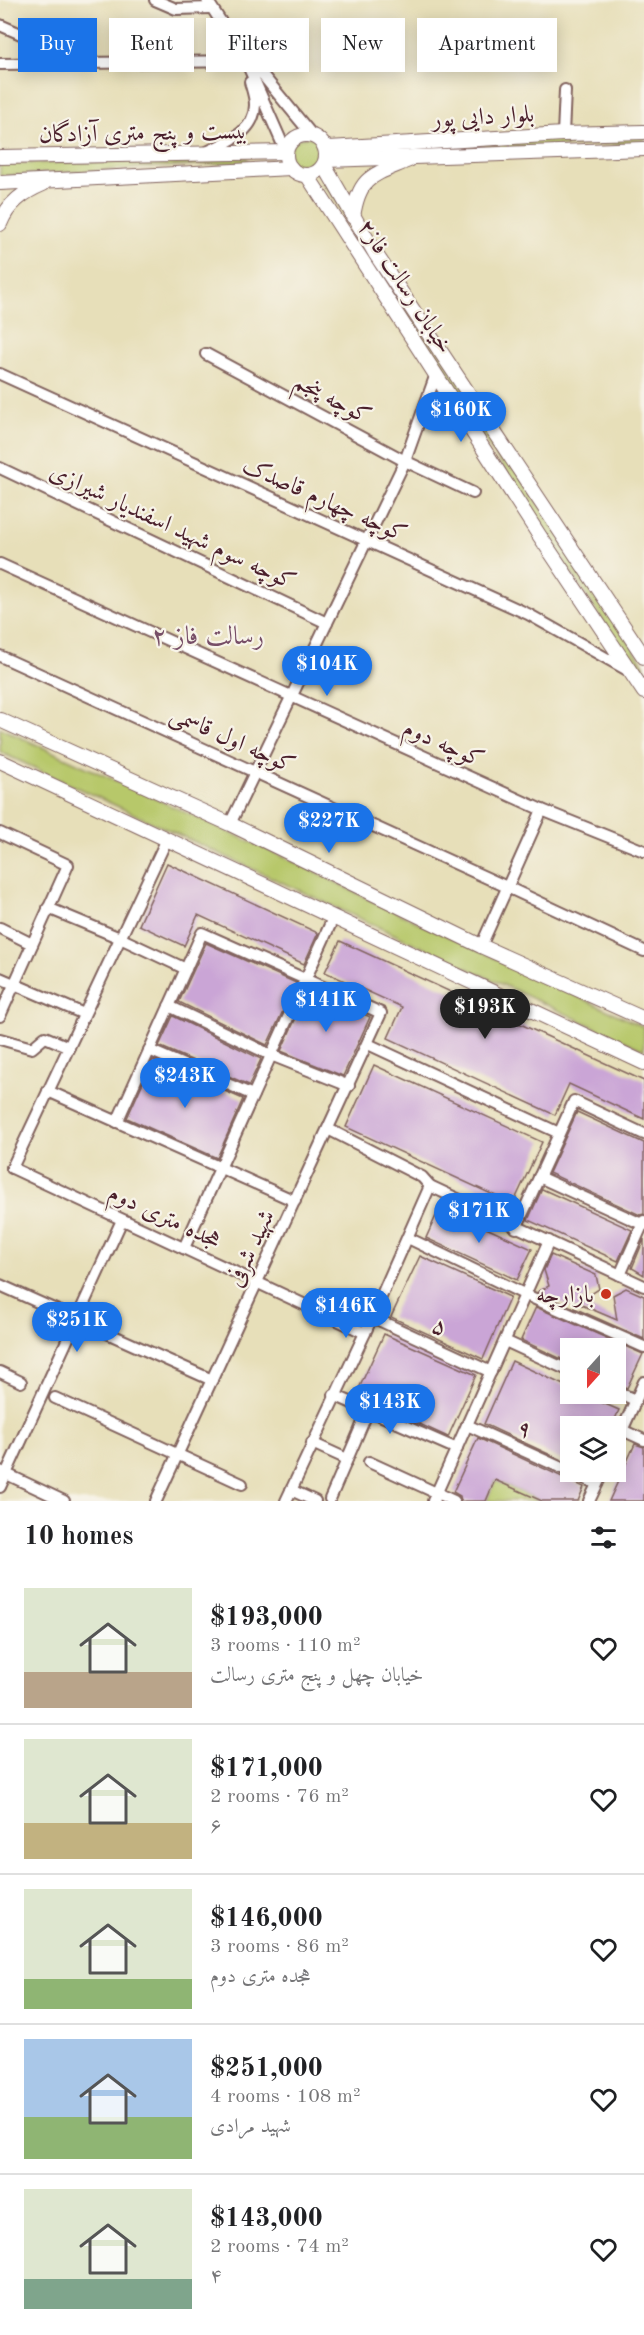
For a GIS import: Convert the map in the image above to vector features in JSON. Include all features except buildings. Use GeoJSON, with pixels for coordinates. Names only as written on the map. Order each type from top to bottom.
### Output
{"type":"FeatureCollection","features":[{"type":"Feature","properties":{"kind":"main road","name":"بلوار دایی پور"},"geometry":{"type":"LineString","coordinates":[[644,132],[563,134],[329,148],[325,157],[644,149]]}},
{"type":"Feature","properties":{"kind":"main road"},"geometry":{"type":"LineString","coordinates":[[312,135],[317,137],[325,157],[317,172],[307,175],[296,172],[291,168],[286,157],[290,142],[297,137],[312,135]]}},
{"type":"Feature","properties":{"kind":"main road","name":"بیست و پنج متری آزادگان"},"geometry":{"type":"LineString","coordinates":[[0,157],[286,152]]}},
{"type":"Feature","properties":{"kind":"main road"},"geometry":{"type":"LineString","coordinates":[[353,217],[356,196],[362,184],[376,174],[419,156]]}},
{"type":"Feature","properties":{"kind":"main road","name":"خیابان رسالت فاز۲"},"geometry":{"type":"LineString","coordinates":[[325,157],[353,217],[463,387],[644,657]]}},
{"type":"Feature","properties":{"kind":"main road"},"geometry":{"type":"LineString","coordinates":[[0,183],[291,168]]}},
{"type":"Feature","properties":{"kind":"main road","name":"خیابان رسالت فاز۲"},"geometry":{"type":"LineString","coordinates":[[307,175],[644,692]]}},
{"type":"Feature","properties":{"kind":"main road"},"geometry":{"type":"LineString","coordinates":[[3,217],[27,191],[52,180]]}},
{"type":"Feature","properties":{"kind":"main road"},"geometry":{"type":"LineString","coordinates":[[0,190],[6,193],[9,199],[3,217]]}},
{"type":"Feature","properties":{"kind":"main road"},"geometry":{"type":"LineString","coordinates":[[0,720],[230,824],[482,946],[644,1019]]}},
{"type":"Feature","properties":{"kind":"main road"},"geometry":{"type":"LineString","coordinates":[[0,761],[644,1063]]}},
{"type":"Feature","properties":{"kind":"street"},"geometry":{"type":"LineString","coordinates":[[155,0],[176,9],[209,4],[218,18]]}},
{"type":"Feature","properties":{"kind":"street"},"geometry":{"type":"LineString","coordinates":[[0,25],[18,33]]}},
{"type":"Feature","properties":{"kind":"street"},"geometry":{"type":"LineString","coordinates":[[97,64],[206,62]]}},
{"type":"Feature","properties":{"kind":"street"},"geometry":{"type":"LineString","coordinates":[[0,64],[18,64]]}},
{"type":"Feature","properties":{"kind":"street"},"geometry":{"type":"LineString","coordinates":[[204,153],[237,137],[249,124],[255,106],[248,72]]}},
{"type":"Feature","properties":{"kind":"street"},"geometry":{"type":"LineString","coordinates":[[251,72],[286,152]]}},
{"type":"Feature","properties":{"kind":"street"},"geometry":{"type":"LineString","coordinates":[[260,72],[312,135]]}},
{"type":"Feature","properties":{"kind":"street"},"geometry":{"type":"LineString","coordinates":[[563,134],[565,90]]}},
{"type":"Feature","properties":{"kind":"street","name":"کوچه پنجم"},"geometry":{"type":"LineString","coordinates":[[206,354],[405,461],[473,493]]}},
{"type":"Feature","properties":{"kind":"street","name":"کوچه چهارم قاصدک"},"geometry":{"type":"LineString","coordinates":[[0,374],[528,614],[629,671]]}},
{"type":"Feature","properties":{"kind":"street"},"geometry":{"type":"LineString","coordinates":[[230,824],[405,461],[436,374]]}},
{"type":"Feature","properties":{"kind":"street","name":"کوچه سوم شهید اسفندیار شیرازی"},"geometry":{"type":"LineString","coordinates":[[0,468],[327,623]]}},
{"type":"Feature","properties":{"kind":"street","name":"کوچه دوم"},"geometry":{"type":"LineString","coordinates":[[0,564],[542,810],[644,851]]}},
{"type":"Feature","properties":{"kind":"street"},"geometry":{"type":"LineString","coordinates":[[578,594],[595,584]]}},
{"type":"Feature","properties":{"kind":"street","name":"کوچه اول قاسمی"},"geometry":{"type":"LineString","coordinates":[[0,656],[644,951]]}},
{"type":"Feature","properties":{"kind":"street"},"geometry":{"type":"LineString","coordinates":[[482,946],[542,810]]}},
{"type":"Feature","properties":{"kind":"street"},"geometry":{"type":"LineString","coordinates":[[0,832],[68,865],[0,1016]]}},
{"type":"Feature","properties":{"kind":"street"},"geometry":{"type":"LineString","coordinates":[[0,1172],[12,1168],[167,839]]}},
{"type":"Feature","properties":{"kind":"street"},"geometry":{"type":"LineString","coordinates":[[48,908],[186,969]]}},
{"type":"Feature","properties":{"kind":"street"},"geometry":{"type":"LineString","coordinates":[[184,1248],[334,916]]}},
{"type":"Feature","properties":{"kind":"street"},"geometry":{"type":"LineString","coordinates":[[0,928],[32,944]]}},
{"type":"Feature","properties":{"kind":"street"},"geometry":{"type":"LineString","coordinates":[[117,1122],[202,933],[305,979]]}},
{"type":"Feature","properties":{"kind":"street"},"geometry":{"type":"LineString","coordinates":[[0,978],[84,1014]]}},
{"type":"Feature","properties":{"kind":"street","name":"شهید شرفی"},"geometry":{"type":"LineString","coordinates":[[156,1501],[381,1013],[305,979]]}},
{"type":"Feature","properties":{"kind":"street"},"geometry":{"type":"LineString","coordinates":[[169,1006],[271,1055],[349,1086]]}},
{"type":"Feature","properties":{"kind":"street"},"geometry":{"type":"LineString","coordinates":[[0,1039],[33,1048],[45,1036],[69,1047]]}},
{"type":"Feature","properties":{"kind":"street"},"geometry":{"type":"LineString","coordinates":[[368,1044],[559,1133]]}},
{"type":"Feature","properties":{"kind":"street"},"geometry":{"type":"LineString","coordinates":[[149,1050],[253,1095]]}},
{"type":"Feature","properties":{"kind":"street"},"geometry":{"type":"LineString","coordinates":[[48,1091],[295,1201]]}},
{"type":"Feature","properties":{"kind":"street"},"geometry":{"type":"LineString","coordinates":[[516,1228],[574,1101],[644,1134]]}},
{"type":"Feature","properties":{"kind":"street"},"geometry":{"type":"LineString","coordinates":[[328,1129],[422,1177],[430,1186],[644,1286]]}},
{"type":"Feature","properties":{"kind":"street","name":"هجده متری دوم"},"geometry":{"type":"LineString","coordinates":[[12,1168],[365,1333]]}},
{"type":"Feature","properties":{"kind":"street"},"geometry":{"type":"LineString","coordinates":[[539,1177],[644,1223],[620,1275]]}},
{"type":"Feature","properties":{"kind":"street"},"geometry":{"type":"LineString","coordinates":[[286,1501],[365,1333],[430,1186]]}},
{"type":"Feature","properties":{"kind":"street"},"geometry":{"type":"LineString","coordinates":[[0,1487],[3,1472],[77,1320],[122,1220]]}},
{"type":"Feature","properties":{"kind":"street"},"geometry":{"type":"LineString","coordinates":[[408,1238],[526,1295],[644,1347]]}},
{"type":"Feature","properties":{"kind":"street"},"geometry":{"type":"LineString","coordinates":[[435,1497],[549,1241]]}},
{"type":"Feature","properties":{"kind":"street"},"geometry":{"type":"LineString","coordinates":[[0,1285],[212,1380]]}},
{"type":"Feature","properties":{"kind":"street","name":"۵"},"geometry":{"type":"LineString","coordinates":[[372,1317],[491,1372]]}},
{"type":"Feature","properties":{"kind":"street"},"geometry":{"type":"LineString","coordinates":[[505,1341],[560,1366]]}},
{"type":"Feature","properties":{"kind":"street"},"geometry":{"type":"LineString","coordinates":[[0,1372],[21,1382]]}},
{"type":"Feature","properties":{"kind":"street"},"geometry":{"type":"LineString","coordinates":[[626,1421],[644,1382]]}},
{"type":"Feature","properties":{"kind":"street"},"geometry":{"type":"LineString","coordinates":[[334,1395],[457,1449]]}},
{"type":"Feature","properties":{"kind":"street"},"geometry":{"type":"LineString","coordinates":[[626,1396],[635,1401]]}},
{"type":"Feature","properties":{"kind":"street"},"geometry":{"type":"LineString","coordinates":[[54,1398],[242,1484]]}},
{"type":"Feature","properties":{"kind":"street"},"geometry":{"type":"LineString","coordinates":[[330,1499],[365,1418]]}},
{"type":"Feature","properties":{"kind":"street","name":"۹"},"geometry":{"type":"LineString","coordinates":[[467,1425],[597,1485]]}},
{"type":"Feature","properties":{"kind":"street"},"geometry":{"type":"LineString","coordinates":[[626,1432],[644,1440]]}},
{"type":"Feature","properties":{"kind":"street"},"geometry":{"type":"LineString","coordinates":[[312,1443],[347,1459]]}},
{"type":"Feature","properties":{"kind":"street"},"geometry":{"type":"LineString","coordinates":[[369,1462],[435,1497],[454,1501]]}},
{"type":"Feature","properties":{"kind":"street"},"geometry":{"type":"LineString","coordinates":[[3,1472],[64,1501]]}},
{"type":"Feature","properties":{"kind":"street"},"geometry":{"type":"LineString","coordinates":[[590,1501],[598,1482]]}},
{"type":"Feature","properties":{"kind":"street"},"geometry":{"type":"LineString","coordinates":[[291,1490],[315,1501]]}},
{"type":"Feature","properties":{"kind":"green space"},"geometry":{"type":"Polygon","coordinates":[[[644,133],[644,143],[350,154],[483,139],[644,133]]]}},
{"type":"Feature","properties":{"kind":"green space"},"geometry":{"type":"Polygon","coordinates":[[[307,137],[319,143],[325,155],[319,167],[307,173],[295,167],[289,155],[295,143],[307,137]]]}},
{"type":"Feature","properties":{"kind":"green space"},"geometry":{"type":"Polygon","coordinates":[[[247,158],[249,162],[0,176],[0,164],[247,158]]]}},
{"type":"Feature","properties":{"kind":"green space"},"geometry":{"type":"Polygon","coordinates":[[[328,181],[644,665],[644,684],[377,273],[336,199],[323,183],[328,181]]]}},
{"type":"Feature","properties":{"kind":"green space"},"geometry":{"type":"Polygon","coordinates":[[[0,728],[312,870],[372,901],[644,1027],[644,1050],[0,752],[0,728]]]}},
{"type":"Feature","properties":{"kind":"green space"},"geometry":{"type":"Polygon","coordinates":[[[495,1480],[541,1501],[486,1501],[495,1480]]]}},
{"type":"Feature","properties":{"kind":"place","name":"بازارچه"},"geometry":{"type":"Point","coordinates":[606,1294]}},
{"type":"Feature","properties":{"kind":"district","name":"رسالت فاز ۲"},"geometry":{"type":"Point","coordinates":[208,635]}}]}
